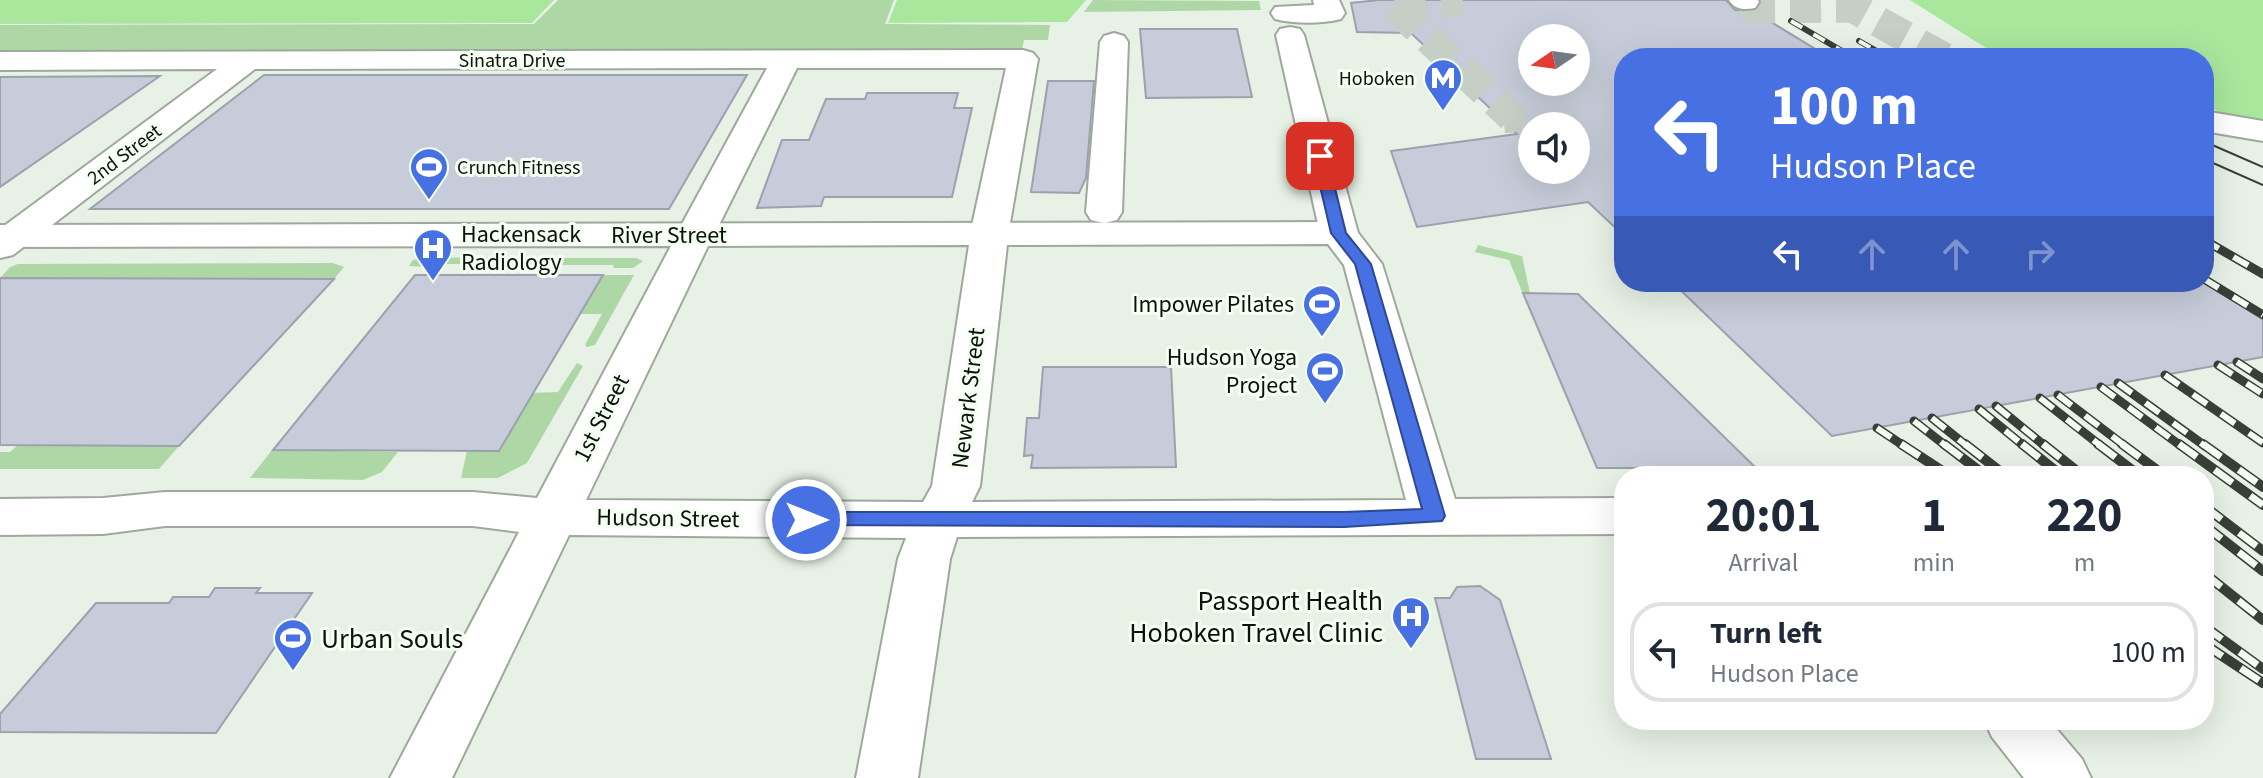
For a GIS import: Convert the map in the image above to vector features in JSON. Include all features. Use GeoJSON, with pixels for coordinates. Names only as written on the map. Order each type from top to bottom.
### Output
{"type":"FeatureCollection","features":[{"type":"Feature","properties":{"kind":"street"},"geometry":{"type":"LineString","coordinates":[[1327,16],[1288,24],[1339,233],[1363,264],[1435,516]]}},
{"type":"Feature","properties":{"kind":"street"},"geometry":{"type":"LineString","coordinates":[[1104,212],[1114,42]]}},
{"type":"Feature","properties":{"kind":"street","name":"Sinatra Drive"},"geometry":{"type":"LineString","coordinates":[[0,61],[1023,59]]}},
{"type":"Feature","properties":{"kind":"street","name":"Newark Street"},"geometry":{"type":"LineString","coordinates":[[887,778],[924,559],[937,520],[956,486],[989,235],[1023,59]]}},
{"type":"Feature","properties":{"kind":"street","name":"2nd Street"},"geometry":{"type":"LineString","coordinates":[[5,240],[249,60]]}},
{"type":"Feature","properties":{"kind":"street","name":"1st Street"},"geometry":{"type":"LineString","coordinates":[[421,778],[551,516],[786,60]]}},
{"type":"Feature","properties":{"kind":"street"},"geometry":{"type":"LineString","coordinates":[[2214,123],[2263,131]]}},
{"type":"Feature","properties":{"kind":"street"},"geometry":{"type":"LineString","coordinates":[[2214,125],[2263,145]]}},
{"type":"Feature","properties":{"kind":"street","name":"River Street"},"geometry":{"type":"LineString","coordinates":[[5,240],[1339,233]]}},
{"type":"Feature","properties":{"kind":"street","name":"Hudson Street"},"geometry":{"type":"LineString","coordinates":[[0,517],[103,516],[165,509],[473,509],[551,516],[937,520],[1372,520],[1435,516],[1614,516]]}},
{"type":"Feature","properties":{"kind":"street"},"geometry":{"type":"LineString","coordinates":[[2021,730],[2060,778]]}},
{"type":"Feature","properties":{"kind":"shaded area"},"geometry":{"type":"Polygon","coordinates":[[[0,0],[554,0],[532,23],[0,24],[0,0]]]}},
{"type":"Feature","properties":{"kind":"shaded area"},"geometry":{"type":"Polygon","coordinates":[[[558,0],[894,0],[885,24],[1050,25],[1048,40],[1024,40],[1021,55],[0,53],[0,25],[534,24],[558,0]]]}},
{"type":"Feature","properties":{"kind":"shaded area"},"geometry":{"type":"Polygon","coordinates":[[[897,0],[1086,0],[1067,22],[888,23],[897,0]]]}},
{"type":"Feature","properties":{"kind":"shaded area"},"geometry":{"type":"Polygon","coordinates":[[[1093,0],[1259,1],[1261,10],[1084,12],[1093,0]]]}},
{"type":"Feature","properties":{"kind":"shaded area"},"geometry":{"type":"Polygon","coordinates":[[[1910,0],[2263,0],[2263,126],[2240,124],[2214,109],[2214,48],[1986,48],[1910,0]]]}},
{"type":"Feature","properties":{"kind":"shaded area"},"geometry":{"type":"Polygon","coordinates":[[[1478,245],[1522,256],[1530,293],[1523,294],[1509,260],[1475,252],[1478,245]]]}},
{"type":"Feature","properties":{"kind":"shaded area"},"geometry":{"type":"Polygon","coordinates":[[[503,257],[509,264],[409,266],[413,260],[423,258],[503,257]]]}},
{"type":"Feature","properties":{"kind":"shaded area"},"geometry":{"type":"Polygon","coordinates":[[[537,258],[636,258],[643,261],[633,268],[613,268],[614,265],[521,265],[537,258]]]}},
{"type":"Feature","properties":{"kind":"shaded area"},"geometry":{"type":"Polygon","coordinates":[[[333,263],[344,267],[334,279],[0,278],[10,267],[18,264],[333,263]]]}},
{"type":"Feature","properties":{"kind":"shaded area"},"geometry":{"type":"Polygon","coordinates":[[[603,275],[634,275],[595,345],[587,347],[585,345],[602,314],[578,314],[603,275]]]}},
{"type":"Feature","properties":{"kind":"shaded area"},"geometry":{"type":"Polygon","coordinates":[[[577,363],[583,366],[527,463],[498,478],[461,478],[467,451],[499,451],[533,393],[558,392],[577,363]]]}},
{"type":"Feature","properties":{"kind":"shaded area"},"geometry":{"type":"Polygon","coordinates":[[[19,444],[179,446],[159,469],[0,469],[0,452],[10,452],[19,444]]]}},
{"type":"Feature","properties":{"kind":"shaded area"},"geometry":{"type":"Polygon","coordinates":[[[272,450],[398,452],[382,472],[363,480],[250,478],[272,450]]]}},
{"type":"Feature","properties":{"kind":"building"},"geometry":{"type":"Polygon","coordinates":[[[1379,0],[1726,0],[1735,10],[1753,11],[1814,48],[1614,48],[1614,227],[1588,202],[1417,227],[1391,151],[1517,134],[1411,33],[1357,32],[1351,3],[1379,0]]]}},
{"type":"Feature","properties":{"kind":"building"},"geometry":{"type":"Polygon","coordinates":[[[1140,29],[1237,29],[1252,97],[1146,98],[1140,29]]]}},
{"type":"Feature","properties":{"kind":"building"},"geometry":{"type":"Polygon","coordinates":[[[264,75],[747,75],[669,209],[90,209],[264,75]]]}},
{"type":"Feature","properties":{"kind":"building"},"geometry":{"type":"Polygon","coordinates":[[[160,76],[0,187],[0,77],[160,76]]]}},
{"type":"Feature","properties":{"kind":"building"},"geometry":{"type":"Polygon","coordinates":[[[1048,81],[1094,81],[1086,178],[1079,193],[1031,192],[1048,81]]]}},
{"type":"Feature","properties":{"kind":"building"},"geometry":{"type":"Polygon","coordinates":[[[867,93],[958,93],[954,108],[972,108],[952,197],[824,197],[821,206],[757,208],[782,140],[809,140],[826,99],[865,99],[867,93]]]}},
{"type":"Feature","properties":{"kind":"building"},"geometry":{"type":"Polygon","coordinates":[[[415,275],[603,275],[499,451],[273,450],[415,275]]]}},
{"type":"Feature","properties":{"kind":"building"},"geometry":{"type":"Polygon","coordinates":[[[0,278],[334,279],[179,446],[0,445],[0,278]]]}},
{"type":"Feature","properties":{"kind":"building"},"geometry":{"type":"Polygon","coordinates":[[[2214,289],[2263,318],[2263,357],[1832,436],[1682,292],[2214,292],[2214,289]]]}},
{"type":"Feature","properties":{"kind":"building"},"geometry":{"type":"Polygon","coordinates":[[[1523,293],[1578,294],[1754,466],[1597,468],[1523,293]]]}},
{"type":"Feature","properties":{"kind":"building"},"geometry":{"type":"Polygon","coordinates":[[[1043,367],[1171,367],[1176,467],[1031,468],[1033,455],[1024,456],[1027,418],[1039,418],[1043,367]]]}},
{"type":"Feature","properties":{"kind":"building"},"geometry":{"type":"Polygon","coordinates":[[[1480,586],[1500,600],[1551,759],[1476,759],[1435,598],[1450,598],[1457,587],[1480,586]]]}},
{"type":"Feature","properties":{"kind":"building"},"geometry":{"type":"Polygon","coordinates":[[[215,588],[260,588],[256,593],[312,593],[216,733],[0,732],[0,714],[96,603],[169,603],[173,597],[209,597],[215,588]]]}},
{"type":"Feature","properties":{"kind":"tunnel"},"geometry":{"type":"LineString","coordinates":[[1463,0],[1395,7],[1512,117],[1501,118]]}},
{"type":"Feature","properties":{"kind":"tunnel"},"geometry":{"type":"LineString","coordinates":[[1746,2],[1754,8],[1852,7],[1926,48]]}},
{"type":"Feature","properties":{"kind":"tram line"},"geometry":{"type":"LineString","coordinates":[[2214,146],[2263,167]]}},
{"type":"Feature","properties":{"kind":"tram line"},"geometry":{"type":"LineString","coordinates":[[2214,163],[2263,185]]}},
{"type":"Feature","properties":{"kind":"railway"},"geometry":{"type":"LineString","coordinates":[[1791,21],[1837,48]]}},
{"type":"Feature","properties":{"kind":"railway"},"geometry":{"type":"LineString","coordinates":[[1859,41],[1871,48]]}},
{"type":"Feature","properties":{"kind":"railway"},"geometry":{"type":"LineString","coordinates":[[2214,246],[2263,274]]}},
{"type":"Feature","properties":{"kind":"railway"},"geometry":{"type":"LineString","coordinates":[[2214,285],[2263,315]]}},
{"type":"Feature","properties":{"kind":"railway"},"geometry":{"type":"LineString","coordinates":[[2237,362],[2263,379]]}},
{"type":"Feature","properties":{"kind":"railway"},"geometry":{"type":"LineString","coordinates":[[2218,365],[2263,394]]}},
{"type":"Feature","properties":{"kind":"railway"},"geometry":{"type":"LineString","coordinates":[[2165,375],[2263,443]]}},
{"type":"Feature","properties":{"kind":"railway"},"geometry":{"type":"LineString","coordinates":[[2118,383],[2205,446]]}},
{"type":"Feature","properties":{"kind":"railway"},"geometry":{"type":"LineString","coordinates":[[2101,387],[2181,446]]}},
{"type":"Feature","properties":{"kind":"railway"},"geometry":{"type":"LineString","coordinates":[[2058,395],[2125,446]]}},
{"type":"Feature","properties":{"kind":"railway"},"geometry":{"type":"LineString","coordinates":[[2040,398],[2101,446]]}},
{"type":"Feature","properties":{"kind":"railway"},"geometry":{"type":"LineString","coordinates":[[1996,406],[2045,446]]}},
{"type":"Feature","properties":{"kind":"railway"},"geometry":{"type":"LineString","coordinates":[[1979,409],[2024,446]]}},
{"type":"Feature","properties":{"kind":"railway"},"geometry":{"type":"LineString","coordinates":[[1932,418],[1967,446]]}},
{"type":"Feature","properties":{"kind":"railway"},"geometry":{"type":"LineString","coordinates":[[1914,421],[1946,446]]}},
{"type":"Feature","properties":{"kind":"railway"},"geometry":{"type":"LineString","coordinates":[[1877,428],[1901,444]]}},
{"type":"Feature","properties":{"kind":"railway"},"geometry":{"type":"LineString","coordinates":[[1901,444],[1935,466]]}},
{"type":"Feature","properties":{"kind":"railway"},"geometry":{"type":"LineString","coordinates":[[1944,444],[1973,466]]}},
{"type":"Feature","properties":{"kind":"railway"},"geometry":{"type":"LineString","coordinates":[[1965,444],[1993,466]]}},
{"type":"Feature","properties":{"kind":"railway"},"geometry":{"type":"LineString","coordinates":[[2022,444],[2050,466]]}},
{"type":"Feature","properties":{"kind":"railway"},"geometry":{"type":"LineString","coordinates":[[2043,444],[2070,466]]}},
{"type":"Feature","properties":{"kind":"railway"},"geometry":{"type":"LineString","coordinates":[[2098,444],[2127,466]]}},
{"type":"Feature","properties":{"kind":"railway"},"geometry":{"type":"LineString","coordinates":[[2122,444],[2152,466]]}},
{"type":"Feature","properties":{"kind":"railway"},"geometry":{"type":"LineString","coordinates":[[2179,444],[2209,466]]}},
{"type":"Feature","properties":{"kind":"railway"},"geometry":{"type":"LineString","coordinates":[[2203,444],[2263,487]]}},
{"type":"Feature","properties":{"kind":"railway"},"geometry":{"type":"LineString","coordinates":[[2214,469],[2263,505]]}},
{"type":"Feature","properties":{"kind":"railway"},"geometry":{"type":"LineString","coordinates":[[2214,514],[2263,551]]}},
{"type":"Feature","properties":{"kind":"railway"},"geometry":{"type":"LineString","coordinates":[[2214,533],[2263,571]]}},
{"type":"Feature","properties":{"kind":"railway"},"geometry":{"type":"LineString","coordinates":[[2214,581],[2263,620]]}},
{"type":"Feature","properties":{"kind":"railway"},"geometry":{"type":"LineString","coordinates":[[2214,633],[2263,669]]}},
{"type":"Feature","properties":{"kind":"railway"},"geometry":{"type":"LineString","coordinates":[[2214,651],[2263,683]]}},
{"type":"Feature","properties":{"kind":"place","name":"Hoboken"},"geometry":{"type":"Point","coordinates":[1443,112]}},
{"type":"Feature","properties":{"kind":"place","name":"Crunch Fitness"},"geometry":{"type":"Point","coordinates":[429,201]}},
{"type":"Feature","properties":{"kind":"place","name":"Hackensack Radiology"},"geometry":{"type":"Point","coordinates":[433,282]}},
{"type":"Feature","properties":{"kind":"place","name":"Impower Pilates"},"geometry":{"type":"Point","coordinates":[1322,338]}},
{"type":"Feature","properties":{"kind":"place","name":"Hudson Yoga Project"},"geometry":{"type":"Point","coordinates":[1325,405]}},
{"type":"Feature","properties":{"kind":"place","name":"Passport Health Hoboken Travel Clinic"},"geometry":{"type":"Point","coordinates":[1411,650]}},
{"type":"Feature","properties":{"kind":"place","name":"Urban Souls"},"geometry":{"type":"Point","coordinates":[293,672]}},
{"type":"Feature","properties":{"kind":"route"},"geometry":{"type":"LineString","coordinates":[[806,520],[1372,520],[1435,516],[1363,264],[1339,233],[1320,156]]}}]}
